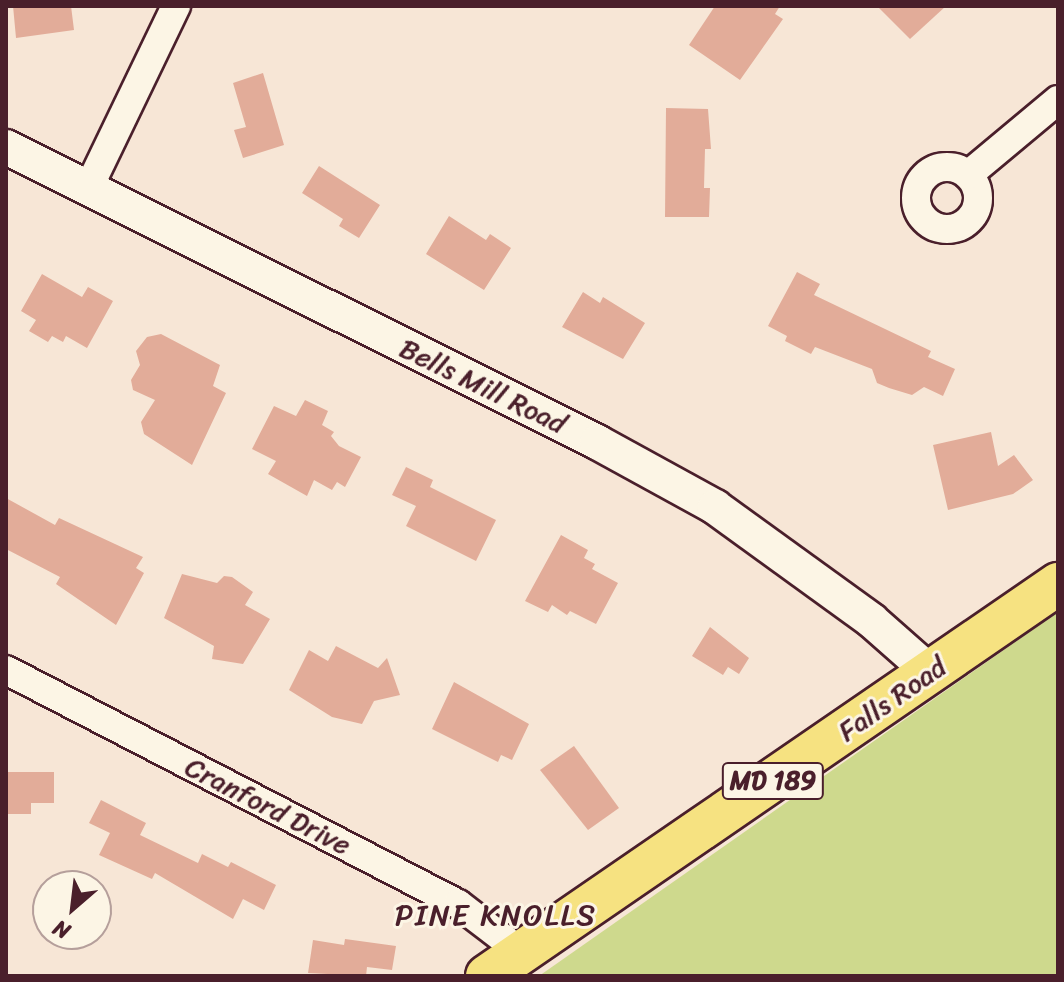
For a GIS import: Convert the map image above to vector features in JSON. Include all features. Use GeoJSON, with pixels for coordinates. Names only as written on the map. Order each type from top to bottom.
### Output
{"type":"FeatureCollection","features":[{"type":"Feature","properties":{"kind":"main road","name":"Falls Road"},"geometry":{"type":"LineString","coordinates":[[487,976],[1058,584]]}},
{"type":"Feature","properties":{"kind":"street"},"geometry":{"type":"LineString","coordinates":[[88,189],[176,6]]}},
{"type":"Feature","properties":{"kind":"street"},"geometry":{"type":"LineString","coordinates":[[968,175],[1058,100]]}},
{"type":"Feature","properties":{"kind":"street","name":"Bells Mill Road"},"geometry":{"type":"LineString","coordinates":[[6,147],[597,442],[715,507],[871,620],[930,672]]}},
{"type":"Feature","properties":{"kind":"street","name":"Cranford Drive"},"geometry":{"type":"LineString","coordinates":[[6,670],[458,904],[522,953]]}},
{"type":"Feature","properties":{"kind":"green space"},"geometry":{"type":"Polygon","coordinates":[[[1058,612],[1058,976],[539,976],[1058,612]]]}},
{"type":"Feature","properties":{"kind":"building"},"geometry":{"type":"Polygon","coordinates":[[[13,6],[71,6],[74,30],[16,38],[13,6]]]}},
{"type":"Feature","properties":{"kind":"building"},"geometry":{"type":"Polygon","coordinates":[[[715,6],[780,6],[775,14],[783,19],[740,80],[689,45],[715,6]]]}},
{"type":"Feature","properties":{"kind":"building"},"geometry":{"type":"Polygon","coordinates":[[[877,6],[946,6],[910,39],[877,6]]]}},
{"type":"Feature","properties":{"kind":"building"},"geometry":{"type":"Polygon","coordinates":[[[263,73],[284,145],[243,158],[234,130],[246,127],[233,83],[263,73]]]}},
{"type":"Feature","properties":{"kind":"building"},"geometry":{"type":"Polygon","coordinates":[[[666,108],[708,109],[711,149],[705,149],[704,188],[710,188],[709,217],[665,217],[666,108]]]}},
{"type":"Feature","properties":{"kind":"building"},"geometry":{"type":"Polygon","coordinates":[[[319,166],[380,205],[359,238],[339,226],[343,219],[302,193],[319,166]]]}},
{"type":"Feature","properties":{"kind":"building"},"geometry":{"type":"Polygon","coordinates":[[[449,216],[486,240],[490,234],[511,248],[484,290],[426,254],[449,216]]]}},
{"type":"Feature","properties":{"kind":"building"},"geometry":{"type":"Polygon","coordinates":[[[797,272],[820,284],[814,295],[931,351],[928,357],[955,369],[943,396],[924,387],[912,395],[889,388],[877,383],[872,369],[815,347],[811,354],[785,341],[787,336],[768,326],[797,272]]]}},
{"type":"Feature","properties":{"kind":"building"},"geometry":{"type":"Polygon","coordinates":[[[42,274],[82,297],[88,287],[113,301],[87,348],[66,336],[63,342],[52,336],[48,342],[29,331],[36,320],[21,311],[42,274]]]}},
{"type":"Feature","properties":{"kind":"building"},"geometry":{"type":"Polygon","coordinates":[[[583,292],[600,303],[603,297],[645,323],[623,359],[562,327],[583,292]]]}},
{"type":"Feature","properties":{"kind":"building"},"geometry":{"type":"Polygon","coordinates":[[[161,334],[220,365],[213,386],[226,393],[192,465],[144,434],[141,422],[155,400],[133,390],[131,380],[140,365],[136,351],[147,337],[161,334]]]}},
{"type":"Feature","properties":{"kind":"building"},"geometry":{"type":"Polygon","coordinates":[[[305,400],[328,411],[322,425],[334,432],[331,436],[339,446],[361,457],[345,487],[337,482],[332,490],[314,480],[307,496],[268,474],[276,461],[252,449],[274,406],[296,416],[305,400]]]}},
{"type":"Feature","properties":{"kind":"building"},"geometry":{"type":"Polygon","coordinates":[[[991,432],[998,466],[1014,455],[1033,480],[1013,494],[948,510],[933,445],[991,432]]]}},
{"type":"Feature","properties":{"kind":"building"},"geometry":{"type":"Polygon","coordinates":[[[406,467],[433,480],[430,487],[496,520],[476,561],[406,526],[416,506],[392,495],[406,467]]]}},
{"type":"Feature","properties":{"kind":"building"},"geometry":{"type":"Polygon","coordinates":[[[6,498],[55,525],[59,518],[143,557],[136,568],[144,573],[116,625],[56,584],[60,577],[6,549],[6,498]]]}},
{"type":"Feature","properties":{"kind":"building"},"geometry":{"type":"Polygon","coordinates":[[[561,535],[588,550],[584,558],[595,564],[592,569],[618,583],[596,624],[570,611],[567,615],[552,605],[548,612],[525,601],[561,535]]]}},
{"type":"Feature","properties":{"kind":"building"},"geometry":{"type":"Polygon","coordinates":[[[182,574],[217,583],[224,576],[232,577],[253,592],[245,605],[270,619],[243,664],[212,659],[214,646],[164,618],[182,574]]]}},
{"type":"Feature","properties":{"kind":"building"},"geometry":{"type":"Polygon","coordinates":[[[710,627],[749,658],[739,674],[728,667],[723,675],[692,656],[710,627]]]}},
{"type":"Feature","properties":{"kind":"building"},"geometry":{"type":"Polygon","coordinates":[[[336,646],[378,668],[387,658],[400,695],[374,701],[362,724],[332,717],[289,690],[309,650],[328,661],[336,646]]]}},
{"type":"Feature","properties":{"kind":"building"},"geometry":{"type":"Polygon","coordinates":[[[454,682],[529,724],[512,760],[501,755],[498,762],[432,729],[454,682]]]}},
{"type":"Feature","properties":{"kind":"building"},"geometry":{"type":"Polygon","coordinates":[[[574,746],[619,808],[588,830],[540,770],[574,746]]]}},
{"type":"Feature","properties":{"kind":"building"},"geometry":{"type":"Polygon","coordinates":[[[6,772],[54,772],[54,803],[31,803],[31,814],[6,814],[6,772]]]}},
{"type":"Feature","properties":{"kind":"building"},"geometry":{"type":"Polygon","coordinates":[[[101,800],[146,823],[140,835],[198,863],[202,854],[228,867],[231,862],[276,885],[264,910],[243,899],[233,919],[155,873],[152,879],[99,855],[110,833],[89,823],[101,800]]]}},
{"type":"Feature","properties":{"kind":"building"},"geometry":{"type":"Polygon","coordinates":[[[345,939],[396,946],[392,970],[367,967],[366,976],[308,973],[313,940],[344,945],[345,939]]]}},
{"type":"Feature","properties":{"kind":"district","name":"PINE KNOLLS"},"geometry":{"type":"Point","coordinates":[496,915]}}]}
